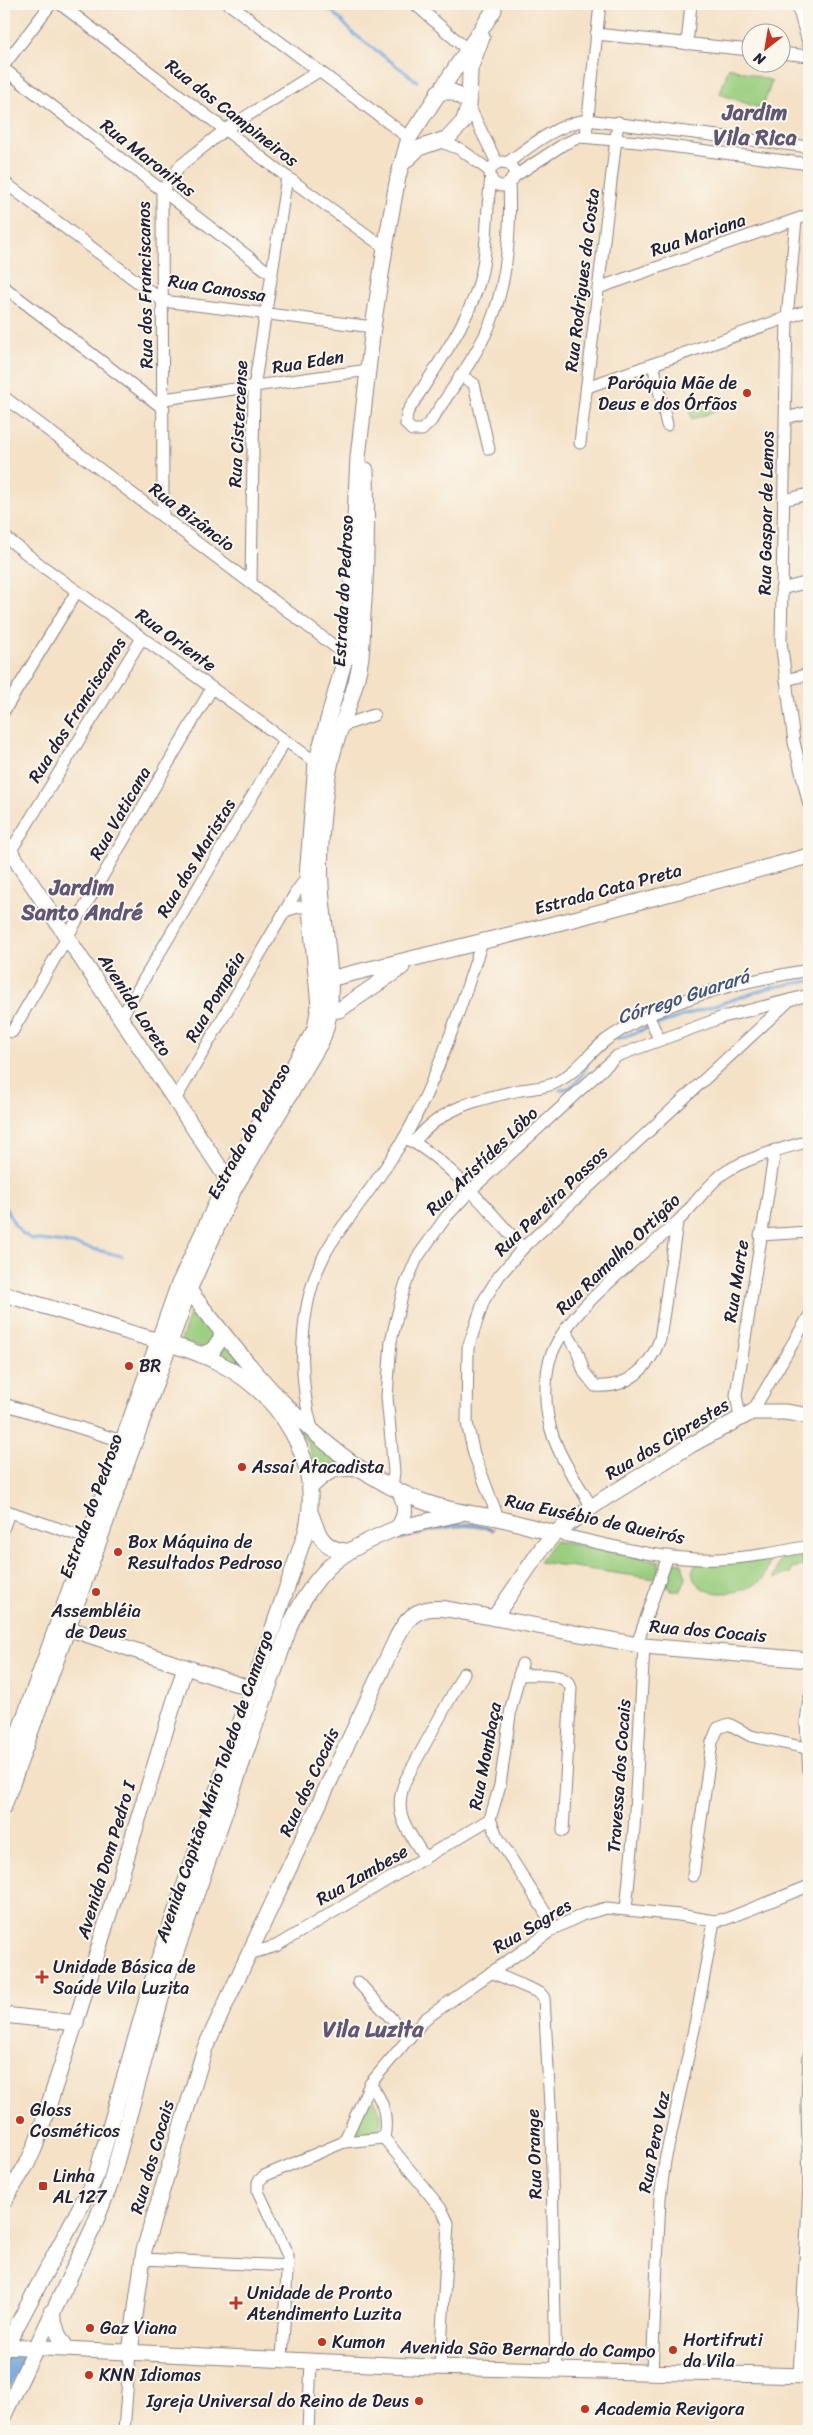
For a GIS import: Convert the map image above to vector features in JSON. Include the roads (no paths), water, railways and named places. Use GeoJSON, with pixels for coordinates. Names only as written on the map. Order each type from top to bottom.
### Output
{"type":"FeatureCollection","features":[{"type":"Feature","properties":{"kind":"main road","name":"Estrada do Pedroso"},"geometry":{"type":"LineString","coordinates":[[4,1774],[94,1540],[184,1288],[231,1185],[311,1037],[324,1009],[314,875],[316,762],[346,655],[352,599],[358,457],[361,446],[368,370],[384,248],[409,138],[438,92],[470,52],[495,7]]}},
{"type":"Feature","properties":{"kind":"main road","name":"Estrada do Pedroso"},"geometry":{"type":"LineString","coordinates":[[402,164],[413,152],[437,142],[458,129],[469,104],[470,52]]}},
{"type":"Feature","properties":{"kind":"main road"},"geometry":{"type":"LineString","coordinates":[[438,92],[453,92],[469,104]]}},
{"type":"Feature","properties":{"kind":"main road"},"geometry":{"type":"LineString","coordinates":[[409,138],[437,142]]}},
{"type":"Feature","properties":{"kind":"main road","name":"Estrada do Pedroso"},"geometry":{"type":"LineString","coordinates":[[314,875],[329,772],[360,661],[366,584],[367,507],[366,460],[361,446]]}},
{"type":"Feature","properties":{"kind":"main road","name":"Avenida Loreto"},"geometry":{"type":"LineString","coordinates":[[7,847],[68,936],[231,1185]]}},
{"type":"Feature","properties":{"kind":"main road","name":"Estrada Cata Preta"},"geometry":{"type":"LineString","coordinates":[[323,983],[809,856]]}},
{"type":"Feature","properties":{"kind":"main road","name":"Estrada Cata Preta"},"geometry":{"type":"LineString","coordinates":[[324,1009],[338,1010],[416,959]]}},
{"type":"Feature","properties":{"kind":"main road"},"geometry":{"type":"LineString","coordinates":[[364,971],[369,980],[364,993]]}},
{"type":"Feature","properties":{"kind":"main road","name":"Rua Eusébio de Queirós"},"geometry":{"type":"LineString","coordinates":[[184,1288],[262,1380],[312,1429],[360,1469],[396,1490],[430,1504],[463,1514],[498,1518],[556,1533]]}},
{"type":"Feature","properties":{"kind":"main road"},"geometry":{"type":"LineString","coordinates":[[4,1294],[201,1355],[237,1374],[280,1414],[300,1445],[311,1487],[330,1470],[342,1468],[360,1469]]}},
{"type":"Feature","properties":{"kind":"main road"},"geometry":{"type":"LineString","coordinates":[[201,1355],[213,1350],[223,1335]]}},
{"type":"Feature","properties":{"kind":"main road","name":"Rua dos Ciprestes"},"geometry":{"type":"LineString","coordinates":[[494,1618],[542,1548],[556,1533],[592,1507],[691,1444],[746,1415],[784,1412],[809,1416]]}},
{"type":"Feature","properties":{"kind":"main road","name":"Avenida Capitão Mário Toledo de Camargo"},"geometry":{"type":"LineString","coordinates":[[4,2347],[46,2274],[95,2180],[156,1968],[311,1514],[311,1487]]}},
{"type":"Feature","properties":{"kind":"main road"},"geometry":{"type":"LineString","coordinates":[[396,1490],[405,1509],[402,1522],[397,1528]]}},
{"type":"Feature","properties":{"kind":"main road"},"geometry":{"type":"LineString","coordinates":[[311,1514],[323,1542],[333,1549],[345,1551]]}},
{"type":"Feature","properties":{"kind":"main road","name":"Rua Eusébio de Queirós"},"geometry":{"type":"LineString","coordinates":[[397,1528],[463,1514]]}},
{"type":"Feature","properties":{"kind":"main road","name":"Avenida Capitão Mário Toledo de Camargo"},"geometry":{"type":"LineString","coordinates":[[4,2415],[51,2312],[93,2228],[112,2177],[165,1984],[288,1630],[307,1592],[345,1551],[397,1528]]}},
{"type":"Feature","properties":{"kind":"main road","name":"Rua dos Cocais"},"geometry":{"type":"LineString","coordinates":[[130,2352],[143,2260],[205,2048],[407,1620],[418,1611],[438,1608],[641,1645],[809,1660]]}},
{"type":"Feature","properties":{"kind":"main road","name":"Estrada do Pedroso"},"geometry":{"type":"LineString","coordinates":[[4,1806],[62,1626]]}},
{"type":"Feature","properties":{"kind":"main road"},"geometry":{"type":"LineString","coordinates":[[62,1626],[252,1689]]}},
{"type":"Feature","properties":{"kind":"main road","name":"Avenida Dom Pedro I"},"geometry":{"type":"LineString","coordinates":[[4,2201],[27,2164],[35,2147],[76,2023],[185,1667]]}},
{"type":"Feature","properties":{"kind":"main road"},"geometry":{"type":"LineString","coordinates":[[4,2015],[76,2023]]}},
{"type":"Feature","properties":{"kind":"main road"},"geometry":{"type":"LineString","coordinates":[[46,2274],[58,2282],[59,2297]]}},
{"type":"Feature","properties":{"kind":"main road"},"geometry":{"type":"LineString","coordinates":[[51,2312],[58,2334],[67,2349]]}},
{"type":"Feature","properties":{"kind":"main road","name":"Avenida São Bernardo do Campo"},"geometry":{"type":"LineString","coordinates":[[4,2347],[440,2367],[804,2376]]}},
{"type":"Feature","properties":{"kind":"street"},"geometry":{"type":"LineString","coordinates":[[4,65],[51,4]]}},
{"type":"Feature","properties":{"kind":"street","name":"Rua dos Campineiros"},"geometry":{"type":"LineString","coordinates":[[60,4],[226,129],[287,178],[384,248]]}},
{"type":"Feature","properties":{"kind":"street"},"geometry":{"type":"LineString","coordinates":[[229,4],[409,138]]}},
{"type":"Feature","properties":{"kind":"street"},"geometry":{"type":"LineString","coordinates":[[415,4],[470,52]]}},
{"type":"Feature","properties":{"kind":"street"},"geometry":{"type":"LineString","coordinates":[[586,136],[600,4]]}},
{"type":"Feature","properties":{"kind":"street"},"geometry":{"type":"LineString","coordinates":[[686,44],[691,4]]}},
{"type":"Feature","properties":{"kind":"street"},"geometry":{"type":"LineString","coordinates":[[797,4],[809,46]]}},
{"type":"Feature","properties":{"kind":"street"},"geometry":{"type":"LineString","coordinates":[[596,34],[740,49]]}},
{"type":"Feature","properties":{"kind":"street"},"geometry":{"type":"LineString","coordinates":[[790,54],[809,56]]}},
{"type":"Feature","properties":{"kind":"street","name":"Rua Maronitas"},"geometry":{"type":"LineString","coordinates":[[4,69],[271,274]]}},
{"type":"Feature","properties":{"kind":"street","name":"Rua dos Franciscanos"},"geometry":{"type":"LineString","coordinates":[[163,517],[162,191],[181,165],[226,129],[319,71]]}},
{"type":"Feature","properties":{"kind":"street"},"geometry":{"type":"LineString","coordinates":[[469,104],[496,169],[501,186],[564,144],[580,136],[809,164]]}},
{"type":"Feature","properties":{"kind":"street"},"geometry":{"type":"LineString","coordinates":[[437,142],[460,149],[496,169],[512,168],[510,218],[501,291],[492,321],[431,421],[422,430],[412,430],[406,424],[407,413],[460,325],[477,289],[485,252],[487,203],[496,169],[549,132],[573,122],[587,120],[618,122],[809,146]]}},
{"type":"Feature","properties":{"kind":"street","name":"Rua Rodrigues da Costa"},"geometry":{"type":"LineString","coordinates":[[580,443],[618,122]]}},
{"type":"Feature","properties":{"kind":"street","name":"Rua Cistercense"},"geometry":{"type":"LineString","coordinates":[[251,584],[254,388],[287,178]]}},
{"type":"Feature","properties":{"kind":"street","name":"Rua Canossa"},"geometry":{"type":"LineString","coordinates":[[4,182],[163,301],[373,327]]}},
{"type":"Feature","properties":{"kind":"street","name":"Rua Mariana"},"geometry":{"type":"LineString","coordinates":[[598,288],[809,215]]}},
{"type":"Feature","properties":{"kind":"street","name":"Rua Gaspar de Lemos"},"geometry":{"type":"LineString","coordinates":[[796,220],[787,318],[781,641],[786,680],[804,762],[809,804]]}},
{"type":"Feature","properties":{"kind":"street"},"geometry":{"type":"LineString","coordinates":[[4,287],[164,404]]}},
{"type":"Feature","properties":{"kind":"street"},"geometry":{"type":"LineString","coordinates":[[587,387],[809,310]]}},
{"type":"Feature","properties":{"kind":"street"},"geometry":{"type":"LineString","coordinates":[[653,364],[667,425]]}},
{"type":"Feature","properties":{"kind":"street","name":"Rua Eden"},"geometry":{"type":"LineString","coordinates":[[164,404],[368,370]]}},
{"type":"Feature","properties":{"kind":"street"},"geometry":{"type":"LineString","coordinates":[[460,374],[474,384],[490,449]]}},
{"type":"Feature","properties":{"kind":"street","name":"Rua Bizâncio"},"geometry":{"type":"LineString","coordinates":[[4,397],[346,655],[360,661]]}},
{"type":"Feature","properties":{"kind":"street"},"geometry":{"type":"LineString","coordinates":[[786,418],[809,412]]}},
{"type":"Feature","properties":{"kind":"street"},"geometry":{"type":"LineString","coordinates":[[784,500],[809,494]]}},
{"type":"Feature","properties":{"kind":"street","name":"Rua Oriente"},"geometry":{"type":"LineString","coordinates":[[4,538],[329,772]]}},
{"type":"Feature","properties":{"kind":"street"},"geometry":{"type":"LineString","coordinates":[[781,589],[809,582]]}},
{"type":"Feature","properties":{"kind":"street"},"geometry":{"type":"LineString","coordinates":[[4,711],[77,591]]}},
{"type":"Feature","properties":{"kind":"street","name":"Rua dos Franciscanos"},"geometry":{"type":"LineString","coordinates":[[7,847],[142,638]]}},
{"type":"Feature","properties":{"kind":"street"},"geometry":{"type":"LineString","coordinates":[[769,644],[781,641]]}},
{"type":"Feature","properties":{"kind":"street"},"geometry":{"type":"LineString","coordinates":[[786,680],[809,674]]}},
{"type":"Feature","properties":{"kind":"street","name":"Rua Vaticana"},"geometry":{"type":"LineString","coordinates":[[12,1032],[212,688]]}},
{"type":"Feature","properties":{"kind":"street"},"geometry":{"type":"LineString","coordinates":[[342,726],[374,715]]}},
{"type":"Feature","properties":{"kind":"street","name":"Rua dos Maristas"},"geometry":{"type":"LineString","coordinates":[[121,1018],[286,741]]}},
{"type":"Feature","properties":{"kind":"street","name":"Rua Pompéia"},"geometry":{"type":"LineString","coordinates":[[175,1100],[285,911],[314,875]]}},
{"type":"Feature","properties":{"kind":"street"},"geometry":{"type":"LineString","coordinates":[[285,911],[292,908],[316,907]]}},
{"type":"Feature","properties":{"kind":"street"},"geometry":{"type":"LineString","coordinates":[[312,1429],[305,1403],[303,1351],[306,1321],[318,1270],[329,1246],[409,1140],[452,1034],[482,942]]}},
{"type":"Feature","properties":{"kind":"street"},"geometry":{"type":"LineString","coordinates":[[409,1140],[444,1114],[457,1107],[506,1093],[556,1083],[577,1068],[606,1040],[668,1005],[769,977],[809,970]]}},
{"type":"Feature","properties":{"kind":"street","name":"Rua Aristídes Lôbo"},"geometry":{"type":"LineString","coordinates":[[396,1490],[388,1413],[387,1379],[397,1311],[407,1281],[430,1237],[470,1191],[617,1056],[659,1039],[752,1009],[809,995]]}},
{"type":"Feature","properties":{"kind":"street","name":"Rua Pereira Passos"},"geometry":{"type":"LineString","coordinates":[[498,1518],[474,1454],[467,1423],[468,1356],[475,1322],[484,1300],[499,1276],[523,1248],[792,998]]}},
{"type":"Feature","properties":{"kind":"street"},"geometry":{"type":"LineString","coordinates":[[752,1009],[760,1015],[762,1026]]}},
{"type":"Feature","properties":{"kind":"street"},"geometry":{"type":"LineString","coordinates":[[648,1015],[659,1039]]}},
{"type":"Feature","properties":{"kind":"street"},"geometry":{"type":"LineString","coordinates":[[409,1140],[426,1149],[470,1191],[523,1248]]}},
{"type":"Feature","properties":{"kind":"street","name":"Rua Ramalho Ortigão"},"geometry":{"type":"LineString","coordinates":[[592,1507],[559,1455],[552,1435],[547,1410],[548,1366],[555,1347],[565,1330],[579,1312],[677,1223],[724,1173],[774,1150],[809,1141]]}},
{"type":"Feature","properties":{"kind":"street","name":"Rua Marte"},"geometry":{"type":"LineString","coordinates":[[746,1415],[736,1395],[774,1150]]}},
{"type":"Feature","properties":{"kind":"street"},"geometry":{"type":"LineString","coordinates":[[565,1330],[577,1350],[584,1372],[596,1386],[616,1385],[646,1367],[660,1339],[677,1223]]}},
{"type":"Feature","properties":{"kind":"street"},"geometry":{"type":"LineString","coordinates":[[760,1234],[809,1232]]}},
{"type":"Feature","properties":{"kind":"street"},"geometry":{"type":"LineString","coordinates":[[746,1415],[809,1316]]}},
{"type":"Feature","properties":{"kind":"street"},"geometry":{"type":"LineString","coordinates":[[4,1404],[128,1443]]}},
{"type":"Feature","properties":{"kind":"street"},"geometry":{"type":"LineString","coordinates":[[4,1527],[6,1511],[94,1540]]}},
{"type":"Feature","properties":{"kind":"street","name":"Rua Eusébio de Queirós"},"geometry":{"type":"LineString","coordinates":[[556,1533],[668,1556],[728,1559],[808,1546]]}},
{"type":"Feature","properties":{"kind":"street"},"geometry":{"type":"LineString","coordinates":[[808,1546],[809,1562]]}},
{"type":"Feature","properties":{"kind":"street","name":"Travessa dos Cocais"},"geometry":{"type":"LineString","coordinates":[[626,1909],[634,1829],[641,1645],[668,1556]]}},
{"type":"Feature","properties":{"kind":"street","name":"Rua Mombaça"},"geometry":{"type":"LineString","coordinates":[[555,1928],[497,1836],[490,1819],[500,1784],[511,1708],[521,1669],[560,1677],[567,1681],[571,1688],[563,1832]]}},
{"type":"Feature","properties":{"kind":"street"},"geometry":{"type":"LineString","coordinates":[[425,1858],[400,1816],[400,1796],[406,1779],[464,1673]]}},
{"type":"Feature","properties":{"kind":"street"},"geometry":{"type":"LineString","coordinates":[[809,1700],[806,1722],[806,1748],[809,1773]]}},
{"type":"Feature","properties":{"kind":"street"},"geometry":{"type":"LineString","coordinates":[[693,1876],[712,1742],[720,1726],[729,1724],[751,1736],[806,1748]]}},
{"type":"Feature","properties":{"kind":"street","name":"Rua Zambese"},"geometry":{"type":"LineString","coordinates":[[249,1954],[276,1946],[490,1819]]}},
{"type":"Feature","properties":{"kind":"street"},"geometry":{"type":"LineString","coordinates":[[714,1922],[809,1886]]}},
{"type":"Feature","properties":{"kind":"street","name":"Rua Sagres"},"geometry":{"type":"LineString","coordinates":[[344,2142],[370,2084],[425,2019],[555,1928],[575,1918],[606,1908],[679,1914],[714,1922]]}},
{"type":"Feature","properties":{"kind":"street","name":"Rua Pero Vaz"},"geometry":{"type":"LineString","coordinates":[[652,2371],[660,2198],[714,1922]]}},
{"type":"Feature","properties":{"kind":"street","name":"Rua Orange"},"geometry":{"type":"LineString","coordinates":[[491,1972],[540,1993],[544,1998],[551,2124],[556,2370]]}},
{"type":"Feature","properties":{"kind":"street"},"geometry":{"type":"LineString","coordinates":[[358,1982],[409,2038]]}},
{"type":"Feature","properties":{"kind":"street"},"geometry":{"type":"LineString","coordinates":[[804,2376],[809,2186],[807,2104],[809,2056]]}},
{"type":"Feature","properties":{"kind":"street"},"geometry":{"type":"LineString","coordinates":[[370,2084],[378,2093],[384,2109],[386,2126],[384,2138],[442,2210],[448,2223],[440,2367]]}},
{"type":"Feature","properties":{"kind":"street"},"geometry":{"type":"LineString","coordinates":[[282,2360],[288,2251],[258,2191],[258,2182],[264,2176],[344,2142],[384,2138]]}},
{"type":"Feature","properties":{"kind":"street"},"geometry":{"type":"LineString","coordinates":[[143,2260],[288,2266]]}},
{"type":"Feature","properties":{"kind":"street"},"geometry":{"type":"LineString","coordinates":[[124,2431],[130,2352]]}},
{"type":"Feature","properties":{"kind":"street"},"geometry":{"type":"LineString","coordinates":[[308,2431],[311,2361]]}},
{"type":"Feature","properties":{"kind":"water"},"geometry":{"type":"Polygon","coordinates":[[[473,1523],[495,1529],[493,1531],[481,1528],[458,1527],[400,1540],[399,1537],[447,1524],[473,1523]]]}},
{"type":"Feature","properties":{"kind":"waterway"},"geometry":{"type":"LineString","coordinates":[[320,4],[334,13],[354,34],[417,81]]}},
{"type":"Feature","properties":{"kind":"waterway","name":"Córrego Guarará"},"geometry":{"type":"LineString","coordinates":[[656,1025],[768,988],[809,981]]}},
{"type":"Feature","properties":{"kind":"waterway","name":"Córrego Guarará"},"geometry":{"type":"LineString","coordinates":[[617,1039],[651,1027]]}},
{"type":"Feature","properties":{"kind":"waterway","name":"Córrego Guarará"},"geometry":{"type":"LineString","coordinates":[[560,1090],[575,1084],[589,1062]]}},
{"type":"Feature","properties":{"kind":"waterway"},"geometry":{"type":"LineString","coordinates":[[4,1205],[15,1225],[23,1234],[32,1239],[72,1244],[122,1256]]}},
{"type":"Feature","properties":{"kind":"waterway","name":"Córrego Guarará"},"geometry":{"type":"LineString","coordinates":[[4,2381],[15,2357]]}},
{"type":"Feature","properties":{"kind":"place","name":"Paróquia Mãe de Deus e dos Órfãos"},"geometry":{"type":"Point","coordinates":[747,393]}},
{"type":"Feature","properties":{"kind":"place","name":"BR"},"geometry":{"type":"Point","coordinates":[129,1366]}},
{"type":"Feature","properties":{"kind":"place","name":"Assaí Atacadista"},"geometry":{"type":"Point","coordinates":[242,1467]}},
{"type":"Feature","properties":{"kind":"place","name":"Box Máquina de Resultados Pedroso"},"geometry":{"type":"Point","coordinates":[118,1552]}},
{"type":"Feature","properties":{"kind":"place","name":"Assembléia de Deus"},"geometry":{"type":"Point","coordinates":[96,1592]}},
{"type":"Feature","properties":{"kind":"place","name":"Unidade Básica de Saúde Vila Luzita"},"geometry":{"type":"Point","coordinates":[42,1977]}},
{"type":"Feature","properties":{"kind":"place","name":"Gloss Cosméticos"},"geometry":{"type":"Point","coordinates":[20,2120]}},
{"type":"Feature","properties":{"kind":"place","name":"Linha AL 127"},"geometry":{"type":"Point","coordinates":[43,2186]}},
{"type":"Feature","properties":{"kind":"place","name":"Unidade de Pronto Atendimento Luzita"},"geometry":{"type":"Point","coordinates":[236,2303]}},
{"type":"Feature","properties":{"kind":"place","name":"Gaz Viana"},"geometry":{"type":"Point","coordinates":[90,2328]}},
{"type":"Feature","properties":{"kind":"place","name":"Kumon"},"geometry":{"type":"Point","coordinates":[322,2342]}},
{"type":"Feature","properties":{"kind":"place","name":"Hortifruti da Vila"},"geometry":{"type":"Point","coordinates":[673,2350]}},
{"type":"Feature","properties":{"kind":"place","name":"KNN Idiomas"},"geometry":{"type":"Point","coordinates":[89,2375]}},
{"type":"Feature","properties":{"kind":"place","name":"Igreja Universal do Reino de Deus"},"geometry":{"type":"Point","coordinates":[419,2401]}},
{"type":"Feature","properties":{"kind":"place","name":"Academia Revigora"},"geometry":{"type":"Point","coordinates":[585,2409]}},
{"type":"Feature","properties":{"kind":"district","name":"Jardim Vila Rica"},"geometry":{"type":"Point","coordinates":[755,124]}},
{"type":"Feature","properties":{"kind":"district","name":"Jardim Santo André"},"geometry":{"type":"Point","coordinates":[82,900]}},
{"type":"Feature","properties":{"kind":"district","name":"Vila Luzita"},"geometry":{"type":"Point","coordinates":[373,2029]}}]}
